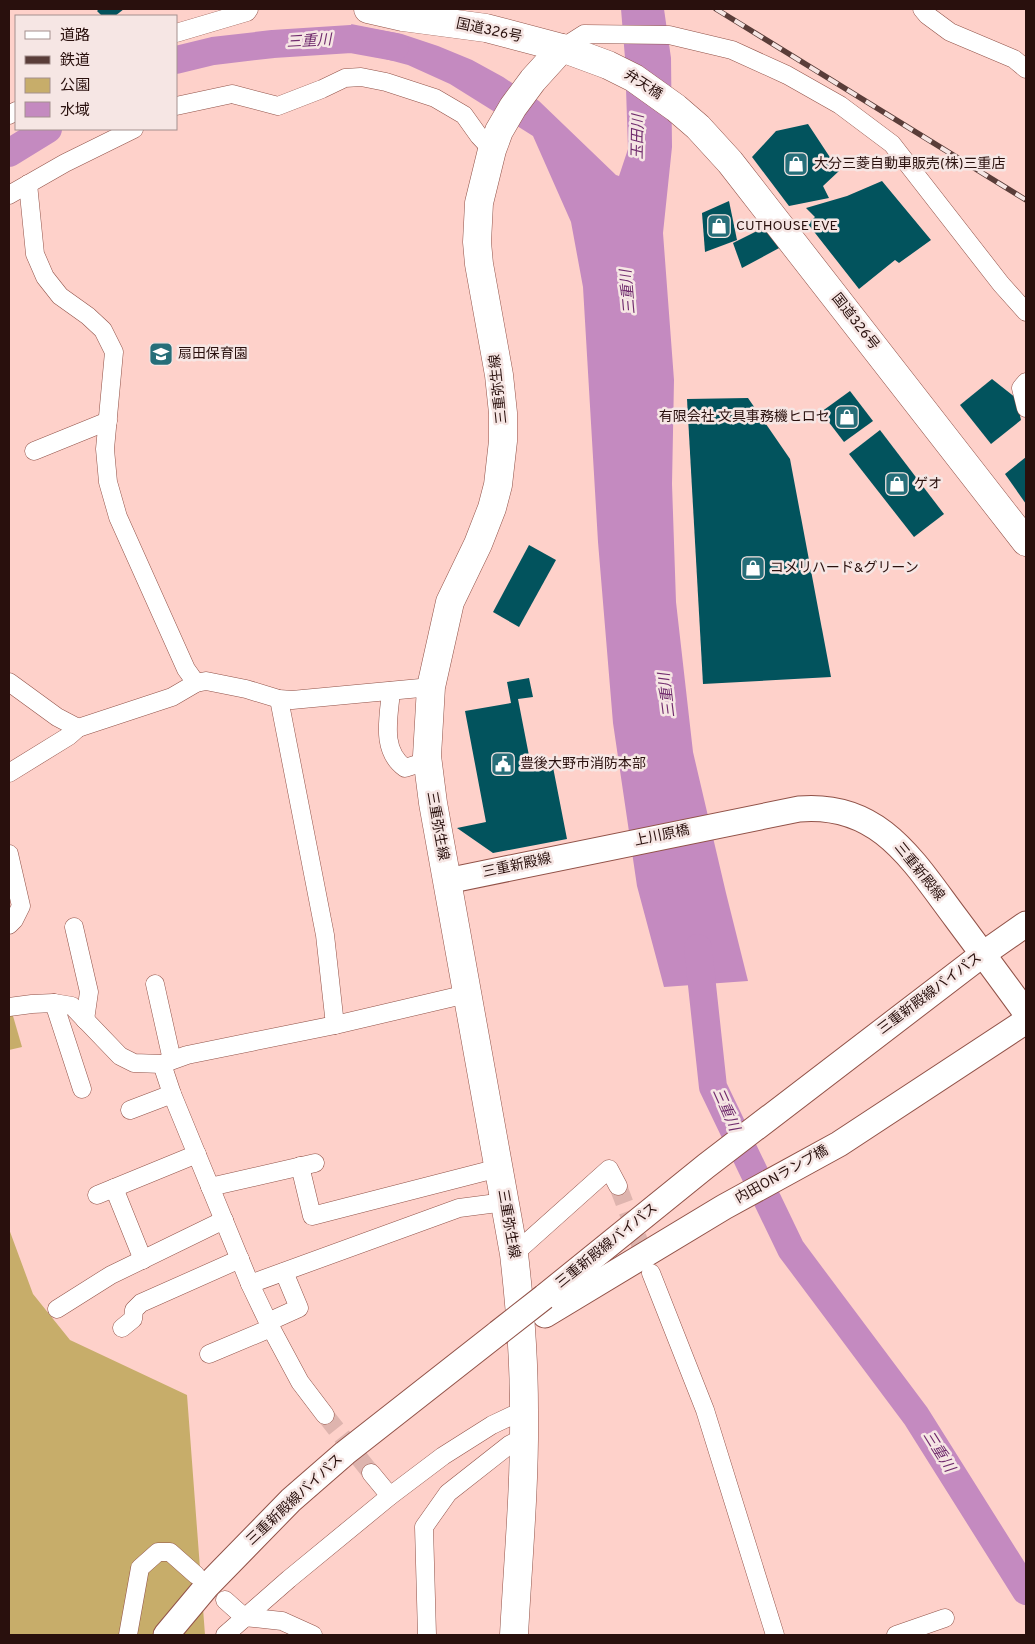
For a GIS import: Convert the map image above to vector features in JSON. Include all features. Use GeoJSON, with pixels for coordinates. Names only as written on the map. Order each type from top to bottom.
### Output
{"type":"FeatureCollection","features":[{"type":"Feature","properties":{"kind":"main road","name":"国道326号"},"geometry":{"type":"LineString","coordinates":[[368,9],[403,17],[477,18],[608,65]]}},
{"type":"Feature","properties":{"kind":"main road","name":"三重弥生線"},"geometry":{"type":"LineString","coordinates":[[514,1635],[524,1423],[522,1325],[514,1254],[432,803],[427,761],[431,688],[450,602],[478,544],[492,508],[502,458],[504,413],[479,264],[477,242],[479,203],[493,146],[507,117],[533,80],[562,48]]}},
{"type":"Feature","properties":{"kind":"main road","name":"弁天橋"},"geometry":{"type":"LineString","coordinates":[[608,65],[634,78],[676,108]]}},
{"type":"Feature","properties":{"kind":"main road","name":"国道326号"},"geometry":{"type":"LineString","coordinates":[[676,108],[712,140],[736,168],[1025,538]]}},
{"type":"Feature","properties":{"kind":"main road","name":"三重新殿線"},"geometry":{"type":"LineString","coordinates":[[708,827],[811,808],[829,808],[862,819],[893,840],[909,855],[1026,1013]]}},
{"type":"Feature","properties":{"kind":"main road","name":"上川原橋"},"geometry":{"type":"LineString","coordinates":[[617,846],[708,827]]}},
{"type":"Feature","properties":{"kind":"main road","name":"三重新殿線"},"geometry":{"type":"LineString","coordinates":[[447,881],[617,846]]}},
{"type":"Feature","properties":{"kind":"main road","name":"三重新殿線バイパス"},"geometry":{"type":"LineString","coordinates":[[166,1635],[206,1586],[290,1500],[344,1453],[438,1381],[544,1306],[706,1166],[983,954],[1026,924]]}},
{"type":"Feature","properties":{"kind":"main road","name":"内田ONランプ橋"},"geometry":{"type":"LineString","coordinates":[[724,1207],[839,1144],[1026,1020]]}},
{"type":"Feature","properties":{"kind":"main road","name":"三重新殿線バイパス"},"geometry":{"type":"LineString","coordinates":[[544,1306],[724,1207]]}},
{"type":"Feature","properties":{"kind":"street"},"geometry":{"type":"LineString","coordinates":[[178,32],[246,12],[248,9]]}},
{"type":"Feature","properties":{"kind":"street"},"geometry":{"type":"LineString","coordinates":[[922,9],[950,32],[1014,59],[1026,69]]}},
{"type":"Feature","properties":{"kind":"street"},"geometry":{"type":"LineString","coordinates":[[562,48],[584,34],[670,35],[732,50],[787,75],[840,105],[892,144],[1001,284],[1026,312]]}},
{"type":"Feature","properties":{"kind":"street"},"geometry":{"type":"LineString","coordinates":[[178,106],[232,94],[278,106],[345,78],[361,77],[386,82],[435,98],[464,115],[479,136],[493,146]]}},
{"type":"Feature","properties":{"kind":"street"},"geometry":{"type":"LineString","coordinates":[[9,195],[65,163],[132,130]]}},
{"type":"Feature","properties":{"kind":"street"},"geometry":{"type":"LineString","coordinates":[[28,184],[35,254],[45,277],[60,296],[88,316],[102,330],[114,352],[105,450],[108,482],[118,517],[186,670],[196,683]]}},
{"type":"Feature","properties":{"kind":"street"},"geometry":{"type":"LineString","coordinates":[[1026,382],[1020,388],[1026,408]]}},
{"type":"Feature","properties":{"kind":"street"},"geometry":{"type":"LineString","coordinates":[[34,451],[108,421]]}},
{"type":"Feature","properties":{"kind":"street"},"geometry":{"type":"LineString","coordinates":[[9,773],[69,736],[78,728],[172,697],[196,683],[206,681],[292,700],[431,688]]}},
{"type":"Feature","properties":{"kind":"street"},"geometry":{"type":"LineString","coordinates":[[9,682],[57,717],[78,728]]}},
{"type":"Feature","properties":{"kind":"street"},"geometry":{"type":"LineString","coordinates":[[391,691],[387,735],[397,762],[405,768],[427,761]]}},
{"type":"Feature","properties":{"kind":"street"},"geometry":{"type":"LineString","coordinates":[[279,698],[325,935],[335,1025]]}},
{"type":"Feature","properties":{"kind":"street"},"geometry":{"type":"LineString","coordinates":[[9,854],[21,906],[14,920],[9,925]]}},
{"type":"Feature","properties":{"kind":"street"},"geometry":{"type":"LineString","coordinates":[[74,927],[89,992],[85,1020]]}},
{"type":"Feature","properties":{"kind":"street"},"geometry":{"type":"LineString","coordinates":[[155,984],[172,1094],[250,1284],[300,1382],[324,1415]]}},
{"type":"Feature","properties":{"kind":"street"},"geometry":{"type":"LineString","coordinates":[[9,1007],[54,1003],[72,1006],[120,1056],[134,1063],[167,1062],[186,1055],[335,1025],[467,994]]}},
{"type":"Feature","properties":{"kind":"street"},"geometry":{"type":"LineString","coordinates":[[54,1003],[82,1089]]}},
{"type":"Feature","properties":{"kind":"street"},"geometry":{"type":"LineString","coordinates":[[130,1110],[172,1094]]}},
{"type":"Feature","properties":{"kind":"street"},"geometry":{"type":"LineString","coordinates":[[97,1195],[197,1154]]}},
{"type":"Feature","properties":{"kind":"street"},"geometry":{"type":"LineString","coordinates":[[210,1187],[308,1164],[312,1216],[487,1172],[499,1171]]}},
{"type":"Feature","properties":{"kind":"street"},"geometry":{"type":"LineString","coordinates":[[514,1254],[609,1169],[618,1186]]}},
{"type":"Feature","properties":{"kind":"street"},"geometry":{"type":"LineString","coordinates":[[114,1188],[143,1260]]}},
{"type":"Feature","properties":{"kind":"street"},"geometry":{"type":"LineString","coordinates":[[250,1284],[458,1208],[505,1202]]}},
{"type":"Feature","properties":{"kind":"street"},"geometry":{"type":"LineString","coordinates":[[57,1309],[110,1275],[224,1220]]}},
{"type":"Feature","properties":{"kind":"street"},"geometry":{"type":"LineString","coordinates":[[122,1328],[133,1319],[134,1310],[141,1303],[240,1259]]}},
{"type":"Feature","properties":{"kind":"street"},"geometry":{"type":"LineString","coordinates":[[209,1354],[270,1325],[299,1308],[284,1272]]}},
{"type":"Feature","properties":{"kind":"street"},"geometry":{"type":"LineString","coordinates":[[651,1273],[705,1410],[775,1635]]}},
{"type":"Feature","properties":{"kind":"street"},"geometry":{"type":"LineString","coordinates":[[225,1635],[244,1617],[390,1496],[443,1456],[492,1425],[524,1423]]}},
{"type":"Feature","properties":{"kind":"street"},"geometry":{"type":"LineString","coordinates":[[427,1635],[424,1527],[448,1493],[509,1445],[524,1423]]}},
{"type":"Feature","properties":{"kind":"street"},"geometry":{"type":"LineString","coordinates":[[372,1473],[390,1496]]}},
{"type":"Feature","properties":{"kind":"street"},"geometry":{"type":"LineString","coordinates":[[128,1635],[140,1568],[158,1552],[170,1552],[196,1575]]}},
{"type":"Feature","properties":{"kind":"street"},"geometry":{"type":"LineString","coordinates":[[225,1600],[244,1617],[282,1621],[313,1635]]}},
{"type":"Feature","properties":{"kind":"street"},"geometry":{"type":"LineString","coordinates":[[896,1635],[945,1618]]}},
{"type":"Feature","properties":{"kind":"green space"},"geometry":{"type":"Polygon","coordinates":[[[9,1016],[13,1016],[22,1047],[9,1050],[9,1016]]]}},
{"type":"Feature","properties":{"kind":"green space"},"geometry":{"type":"Polygon","coordinates":[[[9,1229],[33,1294],[70,1340],[187,1395],[205,1635],[9,1635],[9,1229]]]}},
{"type":"Feature","properties":{"kind":"water","name":"玉田川"},"geometry":{"type":"Polygon","coordinates":[[[621,9],[664,9],[671,58],[672,147],[663,233],[674,380],[672,484],[676,602],[693,752],[748,981],[664,987],[637,886],[613,723],[598,542],[583,287],[571,222],[533,136],[450,84],[408,65],[363,53],[351,24],[402,34],[438,46],[472,60],[503,77],[539,101],[619,176],[628,149],[625,58],[621,9]]]}},
{"type":"Feature","properties":{"kind":"building"},"geometry":{"type":"Polygon","coordinates":[[[99,9],[124,9],[116,15],[101,15],[97,11],[99,9]]]}},
{"type":"Feature","properties":{"kind":"building","name":"大分三菱自動車販売(株)三重店"},"geometry":{"type":"Polygon","coordinates":[[[808,124],[839,171],[823,186],[829,198],[789,206],[752,157],[776,131],[808,124]]]}},
{"type":"Feature","properties":{"kind":"building"},"geometry":{"type":"Polygon","coordinates":[[[882,181],[931,240],[899,263],[895,260],[859,289],[808,224],[815,217],[806,208],[847,196],[882,181]]]}},
{"type":"Feature","properties":{"kind":"building","name":"CUTHOUSE EVE"},"geometry":{"type":"Polygon","coordinates":[[[729,201],[737,240],[705,252],[702,213],[729,201]]]}},
{"type":"Feature","properties":{"kind":"building"},"geometry":{"type":"Polygon","coordinates":[[[767,226],[781,247],[742,268],[733,243],[767,226]]]}},
{"type":"Feature","properties":{"kind":"building"},"geometry":{"type":"Polygon","coordinates":[[[992,379],[1016,398],[1021,420],[991,444],[960,405],[992,379]]]}},
{"type":"Feature","properties":{"kind":"building","name":"有限会社 文具事務機ヒロセ"},"geometry":{"type":"Polygon","coordinates":[[[850,391],[873,421],[844,442],[821,412],[850,391]]]}},
{"type":"Feature","properties":{"kind":"building","name":"コメリハード&グリーン"},"geometry":{"type":"Polygon","coordinates":[[[748,398],[790,459],[831,677],[703,684],[687,399],[748,398]]]}},
{"type":"Feature","properties":{"kind":"building","name":"ゲオ"},"geometry":{"type":"Polygon","coordinates":[[[880,430],[944,514],[914,537],[849,454],[880,430]]]}},
{"type":"Feature","properties":{"kind":"building"},"geometry":{"type":"Polygon","coordinates":[[[1026,457],[1026,504],[1005,474],[1026,457]]]}},
{"type":"Feature","properties":{"kind":"building"},"geometry":{"type":"Polygon","coordinates":[[[529,545],[556,560],[519,627],[493,612],[529,545]]]}},
{"type":"Feature","properties":{"kind":"building","name":"豊後大野市消防本部"},"geometry":{"type":"Polygon","coordinates":[[[529,678],[533,697],[518,699],[531,766],[552,762],[567,839],[493,853],[457,828],[486,822],[465,711],[511,703],[507,682],[529,678]]]}},
{"type":"Feature","properties":{"kind":"waterway","name":"三重川"},"geometry":{"type":"LineString","coordinates":[[178,60],[213,51],[273,44],[351,39],[395,47]]}},
{"type":"Feature","properties":{"kind":"waterway","name":"三重川"},"geometry":{"type":"LineString","coordinates":[[9,153],[46,130]]}},
{"type":"Feature","properties":{"kind":"waterway","name":"三重川"},"geometry":{"type":"LineString","coordinates":[[698,948],[713,1087],[791,1249],[916,1416],[1026,1591]]}},
{"type":"Feature","properties":{"kind":"tunnel"},"geometry":{"type":"LineString","coordinates":[[618,1186],[648,1265]]}},
{"type":"Feature","properties":{"kind":"tunnel"},"geometry":{"type":"LineString","coordinates":[[325,1415],[371,1473]]}},
{"type":"Feature","properties":{"kind":"railway"},"geometry":{"type":"LineString","coordinates":[[716,9],[1026,200]]}},
{"type":"Feature","properties":{"kind":"place","name":"大分三菱自動車販売(株)三重店"},"geometry":{"type":"Point","coordinates":[796,164]}},
{"type":"Feature","properties":{"kind":"place","name":"CUTHOUSE EVE"},"geometry":{"type":"Point","coordinates":[719,226]}},
{"type":"Feature","properties":{"kind":"place","name":"扇田保育園"},"geometry":{"type":"Point","coordinates":[161,354]}},
{"type":"Feature","properties":{"kind":"place","name":"有限会社 文具事務機ヒロセ"},"geometry":{"type":"Point","coordinates":[847,417]}},
{"type":"Feature","properties":{"kind":"place","name":"ゲオ"},"geometry":{"type":"Point","coordinates":[897,484]}},
{"type":"Feature","properties":{"kind":"place","name":"コメリハード&グリーン"},"geometry":{"type":"Point","coordinates":[753,568]}},
{"type":"Feature","properties":{"kind":"place","name":"豊後大野市消防本部"},"geometry":{"type":"Point","coordinates":[503,764]}}]}
